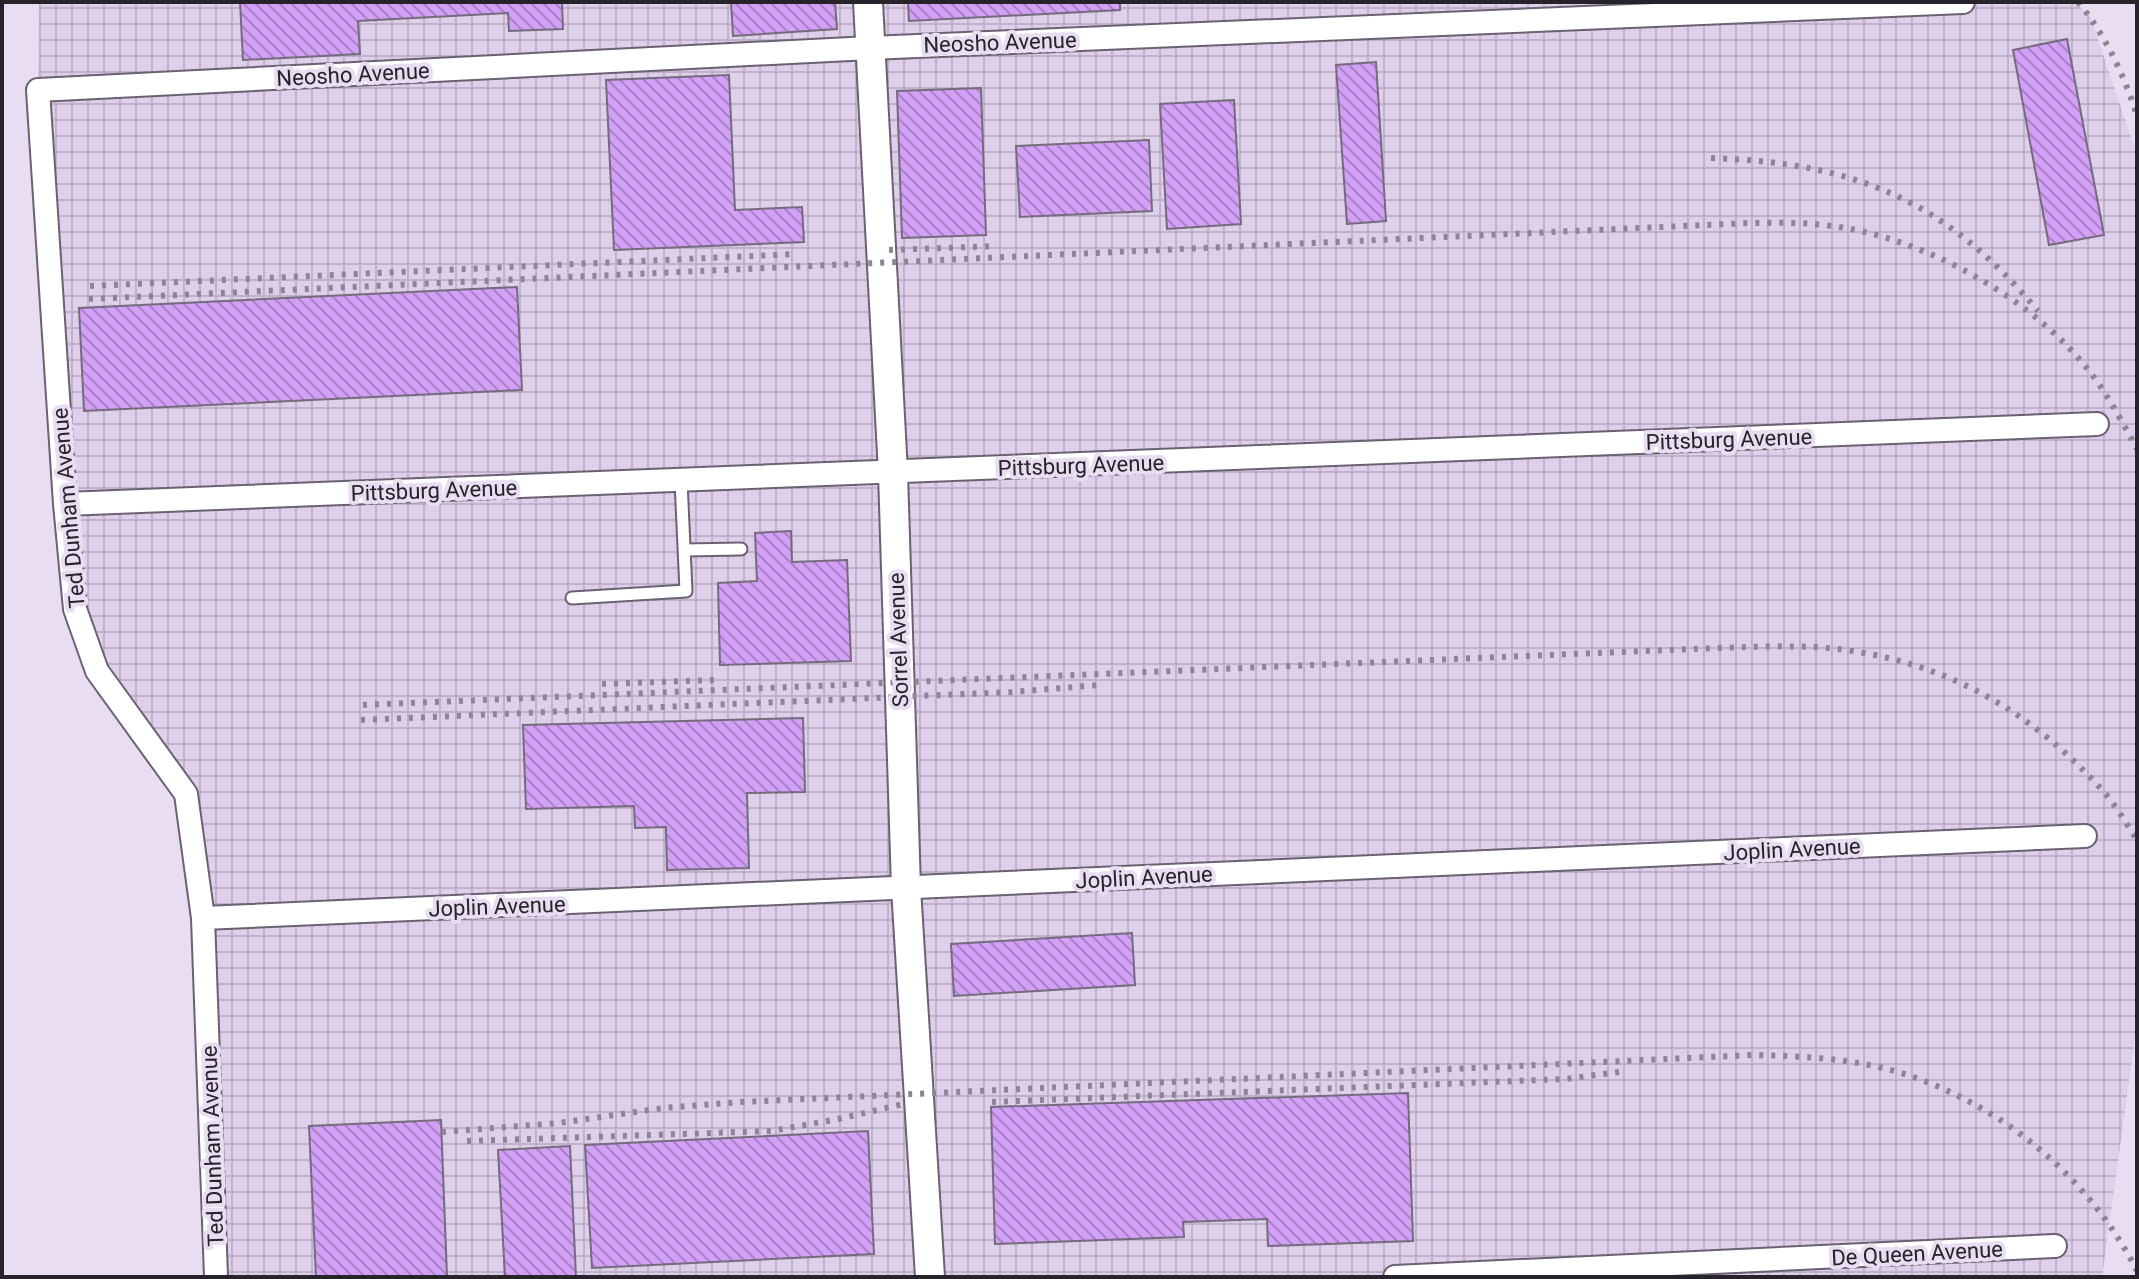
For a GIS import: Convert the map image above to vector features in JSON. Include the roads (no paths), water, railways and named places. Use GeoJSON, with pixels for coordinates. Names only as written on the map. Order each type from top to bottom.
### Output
{"type":"FeatureCollection","features":[{"type":"Feature","properties":{"kind":"street","name":"Sorrel Avenue"},"geometry":{"type":"LineString","coordinates":[[868,2],[893,473],[906,888],[930,1277]]}},
{"type":"Feature","properties":{"kind":"street","name":"Neosho Avenue"},"geometry":{"type":"LineString","coordinates":[[38,90],[870,48],[1963,2]]}},
{"type":"Feature","properties":{"kind":"street","name":"Ted Dunham Avenue"},"geometry":{"type":"LineString","coordinates":[[38,90],[65,504],[75,609],[97,671],[186,794],[203,918],[216,1277]]}},
{"type":"Feature","properties":{"kind":"street","name":"Pittsburg Avenue"},"geometry":{"type":"LineString","coordinates":[[65,504],[2097,424]]}},
{"type":"Feature","properties":{"kind":"street","name":"Joplin Avenue"},"geometry":{"type":"LineString","coordinates":[[203,918],[2085,836]]}},
{"type":"Feature","properties":{"kind":"street","name":"De Queen Avenue"},"geometry":{"type":"LineString","coordinates":[[1395,1277],[2055,1246]]}},
{"type":"Feature","properties":{"kind":"lane"},"geometry":{"type":"LineString","coordinates":[[572,598],[686,591],[681,481]]}},
{"type":"Feature","properties":{"kind":"lane"},"geometry":{"type":"LineString","coordinates":[[685,550],[741,549]]}},
{"type":"Feature","properties":{"kind":"railway"},"geometry":{"type":"LineString","coordinates":[[2078,2],[2113,56],[2137,116]]}},
{"type":"Feature","properties":{"kind":"railway"},"geometry":{"type":"LineString","coordinates":[[1711,158],[1810,168],[1893,194],[1968,241],[2003,272],[2038,311]]}},
{"type":"Feature","properties":{"kind":"railway"},"geometry":{"type":"LineString","coordinates":[[89,299],[1749,223],[1814,224],[1898,241],[1935,256],[2007,296],[2069,347],[2093,376],[2137,449]]}},
{"type":"Feature","properties":{"kind":"railway"},"geometry":{"type":"LineString","coordinates":[[889,250],[997,246]]}},
{"type":"Feature","properties":{"kind":"railway"},"geometry":{"type":"LineString","coordinates":[[90,286],[797,254]]}},
{"type":"Feature","properties":{"kind":"railway"},"geometry":{"type":"LineString","coordinates":[[363,705],[1716,648],[1829,648],[1919,667],[1954,680],[2017,715],[2047,737],[2102,790],[2137,840]]}},
{"type":"Feature","properties":{"kind":"railway"},"geometry":{"type":"LineString","coordinates":[[602,684],[714,680]]}},
{"type":"Feature","properties":{"kind":"railway"},"geometry":{"type":"LineString","coordinates":[[361,720],[1012,692],[1100,685]]}},
{"type":"Feature","properties":{"kind":"railway"},"geometry":{"type":"LineString","coordinates":[[442,1132],[559,1123],[663,1108],[741,1102],[1753,1055],[1820,1058],[1870,1065],[1926,1082],[2000,1120],[2033,1144],[2092,1202],[2137,1271]]}},
{"type":"Feature","properties":{"kind":"railway"},"geometry":{"type":"LineString","coordinates":[[992,1102],[1565,1079],[1619,1072]]}},
{"type":"Feature","properties":{"kind":"railway"},"geometry":{"type":"LineString","coordinates":[[467,1141],[772,1131],[908,1103]]}}]}
